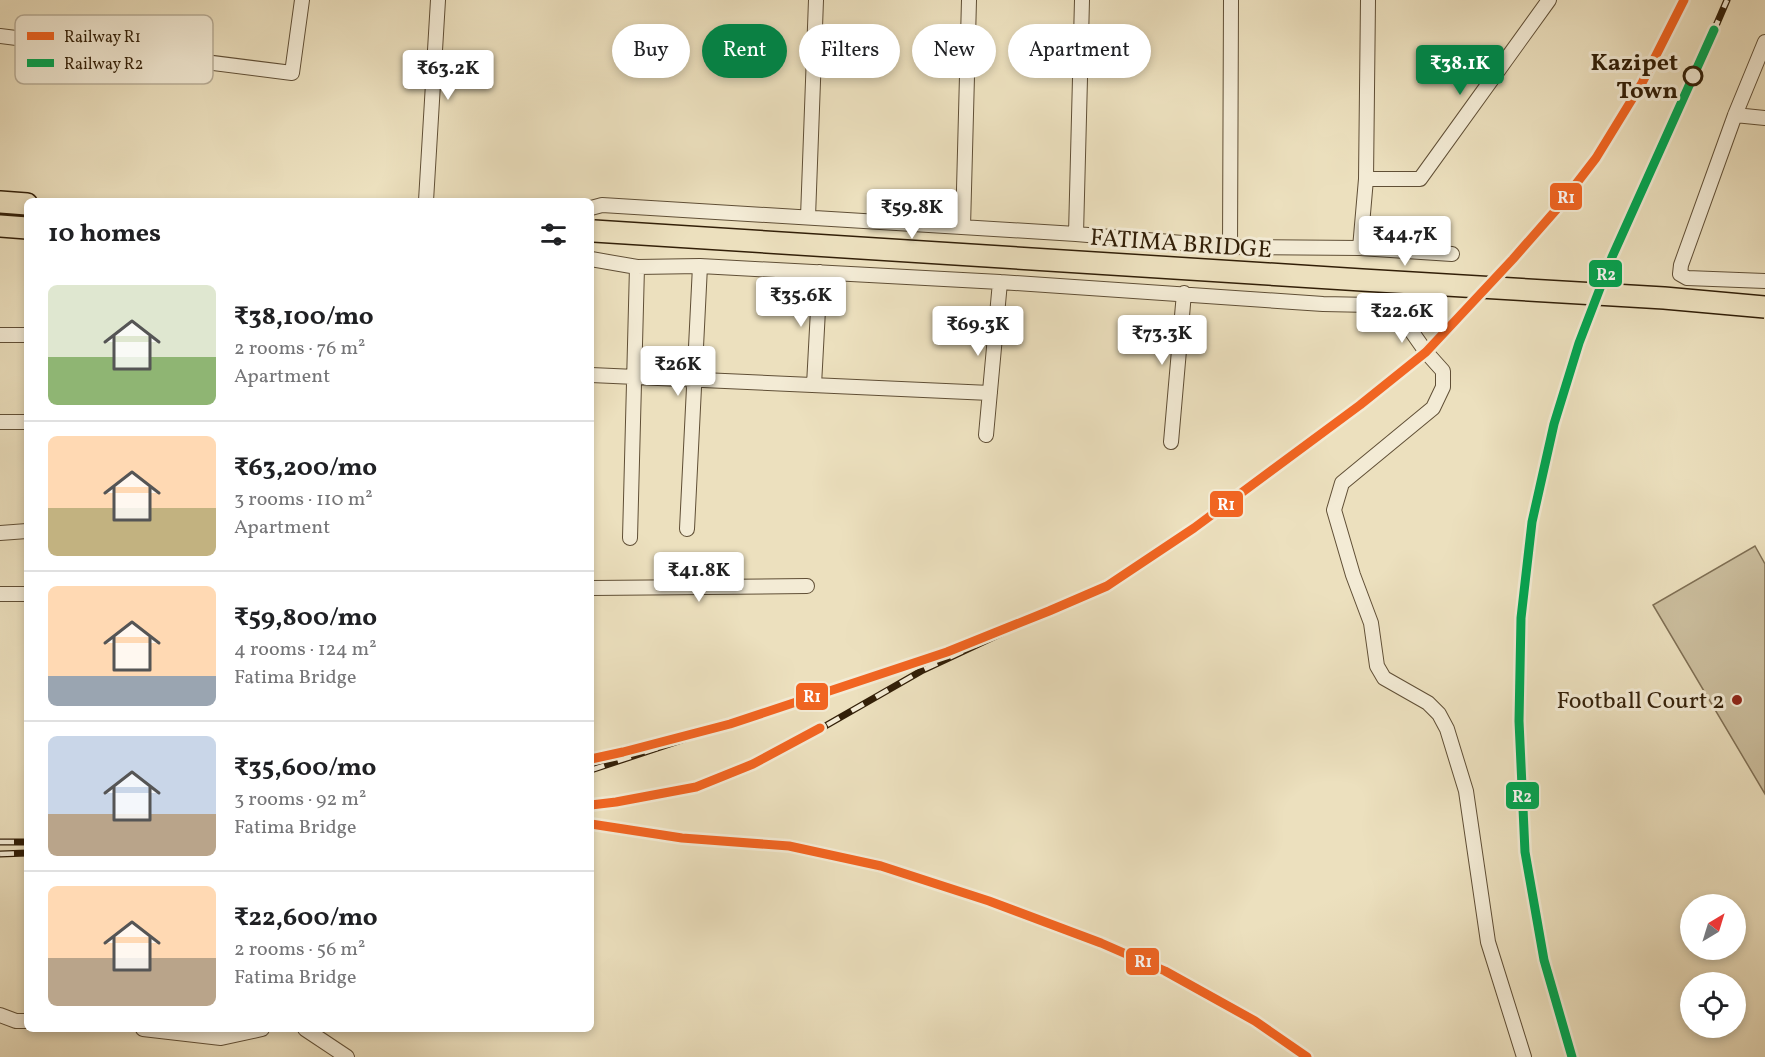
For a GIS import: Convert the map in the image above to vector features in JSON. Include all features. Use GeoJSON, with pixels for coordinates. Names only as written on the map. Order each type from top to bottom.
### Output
{"type":"FeatureCollection","features":[{"type":"Feature","properties":{"kind":"main road"},"geometry":{"type":"LineString","coordinates":[[0,202],[24,204]]}},
{"type":"Feature","properties":{"kind":"main road"},"geometry":{"type":"LineString","coordinates":[[0,226],[24,228]]}},
{"type":"Feature","properties":{"kind":"main road","name":"FATIMA BRIDGE"},"geometry":{"type":"LineString","coordinates":[[594,231],[1664,298],[1765,307]]}},
{"type":"Feature","properties":{"kind":"street"},"geometry":{"type":"LineString","coordinates":[[213,63],[292,73],[302,0]]}},
{"type":"Feature","properties":{"kind":"street"},"geometry":{"type":"LineString","coordinates":[[426,198],[438,0]]}},
{"type":"Feature","properties":{"kind":"street"},"geometry":{"type":"LineString","coordinates":[[808,217],[816,0]]}},
{"type":"Feature","properties":{"kind":"street"},"geometry":{"type":"LineString","coordinates":[[963,227],[969,0]]}},
{"type":"Feature","properties":{"kind":"street"},"geometry":{"type":"LineString","coordinates":[[1076,234],[1082,0]]}},
{"type":"Feature","properties":{"kind":"street"},"geometry":{"type":"LineString","coordinates":[[1230,247],[1231,0]]}},
{"type":"Feature","properties":{"kind":"street"},"geometry":{"type":"LineString","coordinates":[[1360,248],[1365,179],[1368,0]]}},
{"type":"Feature","properties":{"kind":"street"},"geometry":{"type":"LineString","coordinates":[[1365,179],[1420,179],[1548,0]]}},
{"type":"Feature","properties":{"kind":"street"},"geometry":{"type":"LineString","coordinates":[[0,36],[15,38]]}},
{"type":"Feature","properties":{"kind":"street"},"geometry":{"type":"LineString","coordinates":[[1765,42],[1735,115],[1680,274],[1687,278],[1765,281]]}},
{"type":"Feature","properties":{"kind":"street"},"geometry":{"type":"LineString","coordinates":[[1735,115],[1765,118]]}},
{"type":"Feature","properties":{"kind":"street"},"geometry":{"type":"LineString","coordinates":[[594,207],[602,205],[808,217],[1076,234],[1230,247],[1360,248],[1452,254]]}},
{"type":"Feature","properties":{"kind":"street"},"geometry":{"type":"LineString","coordinates":[[594,260],[637,267],[700,266],[820,272],[1184,293],[1323,304],[1371,305],[1400,315],[1426,352],[1443,371],[1443,387],[1433,408],[1342,483],[1334,510],[1353,575],[1371,623],[1377,666],[1384,678],[1428,703],[1439,714],[1447,729],[1466,791],[1488,942],[1524,1057]]}},
{"type":"Feature","properties":{"kind":"street"},"geometry":{"type":"LineString","coordinates":[[687,530],[700,266]]}},
{"type":"Feature","properties":{"kind":"street"},"geometry":{"type":"LineString","coordinates":[[630,538],[637,267]]}},
{"type":"Feature","properties":{"kind":"street"},"geometry":{"type":"LineString","coordinates":[[814,385],[820,272]]}},
{"type":"Feature","properties":{"kind":"street"},"geometry":{"type":"LineString","coordinates":[[986,435],[1000,282]]}},
{"type":"Feature","properties":{"kind":"street"},"geometry":{"type":"LineString","coordinates":[[1171,442],[1184,293]]}},
{"type":"Feature","properties":{"kind":"street"},"geometry":{"type":"LineString","coordinates":[[0,335],[24,335]]}},
{"type":"Feature","properties":{"kind":"street"},"geometry":{"type":"LineString","coordinates":[[594,375],[990,393]]}},
{"type":"Feature","properties":{"kind":"street"},"geometry":{"type":"LineString","coordinates":[[0,422],[24,422]]}},
{"type":"Feature","properties":{"kind":"street"},"geometry":{"type":"LineString","coordinates":[[0,533],[24,531]]}},
{"type":"Feature","properties":{"kind":"street"},"geometry":{"type":"LineString","coordinates":[[594,588],[807,586]]}},
{"type":"Feature","properties":{"kind":"street"},"geometry":{"type":"LineString","coordinates":[[0,594],[24,594]]}},
{"type":"Feature","properties":{"kind":"street"},"geometry":{"type":"LineString","coordinates":[[0,1015],[16,1021],[24,1021]]}},
{"type":"Feature","properties":{"kind":"street"},"geometry":{"type":"LineString","coordinates":[[169,1032],[221,1038],[248,1032]]}},
{"type":"Feature","properties":{"kind":"street"},"geometry":{"type":"LineString","coordinates":[[310,1032],[347,1057]]}},
{"type":"Feature","properties":{"kind":"shaded area","name":"Football Court 2"},"geometry":{"type":"Polygon","coordinates":[[[1755,546],[1765,564],[1765,794],[1653,605],[1755,546]]]}},
{"type":"Feature","properties":{"kind":"railway"},"geometry":{"type":"LineString","coordinates":[[1572,1057],[1544,960],[1525,852],[1519,721],[1521,618],[1532,522],[1554,424],[1579,343],[1612,257],[1672,128],[1727,0]]}},
{"type":"Feature","properties":{"kind":"railway"},"geometry":{"type":"LineString","coordinates":[[594,805],[696,787],[753,764],[799,741],[923,670],[1049,611]]}},
{"type":"Feature","properties":{"kind":"railway"},"geometry":{"type":"LineString","coordinates":[[594,769],[730,724]]}},
{"type":"Feature","properties":{"kind":"railway"},"geometry":{"type":"LineString","coordinates":[[0,842],[24,842]]}},
{"type":"Feature","properties":{"kind":"railway"},"geometry":{"type":"LineString","coordinates":[[0,854],[24,853]]}},
{"type":"Feature","properties":{"kind":"rail line","name":"R1"},"geometry":{"type":"LineString","coordinates":[[594,758],[730,724],[947,652],[1107,586],[1194,528],[1360,405],[1426,352],[1513,259],[1556,210],[1596,158],[1642,83],[1684,0]]}},
{"type":"Feature","properties":{"kind":"rail line","name":"R2"},"geometry":{"type":"LineString","coordinates":[[1572,1057],[1544,960],[1525,852],[1519,721],[1521,618],[1532,522],[1554,424],[1579,343],[1612,257],[1714,30]]}},
{"type":"Feature","properties":{"kind":"rail line","name":"R1"},"geometry":{"type":"LineString","coordinates":[[594,805],[696,787],[753,764],[820,728]]}},
{"type":"Feature","properties":{"kind":"rail line","name":"R1"},"geometry":{"type":"LineString","coordinates":[[594,824],[682,838],[789,846],[881,866],[989,901],[1101,943],[1165,971],[1255,1021],[1307,1057]]}},
{"type":"Feature","properties":{"kind":"place","name":"Kazipet Town"},"geometry":{"type":"Point","coordinates":[1693,76]}},
{"type":"Feature","properties":{"kind":"place","name":"Football Court 2"},"geometry":{"type":"Point","coordinates":[1737,700]}}]}
